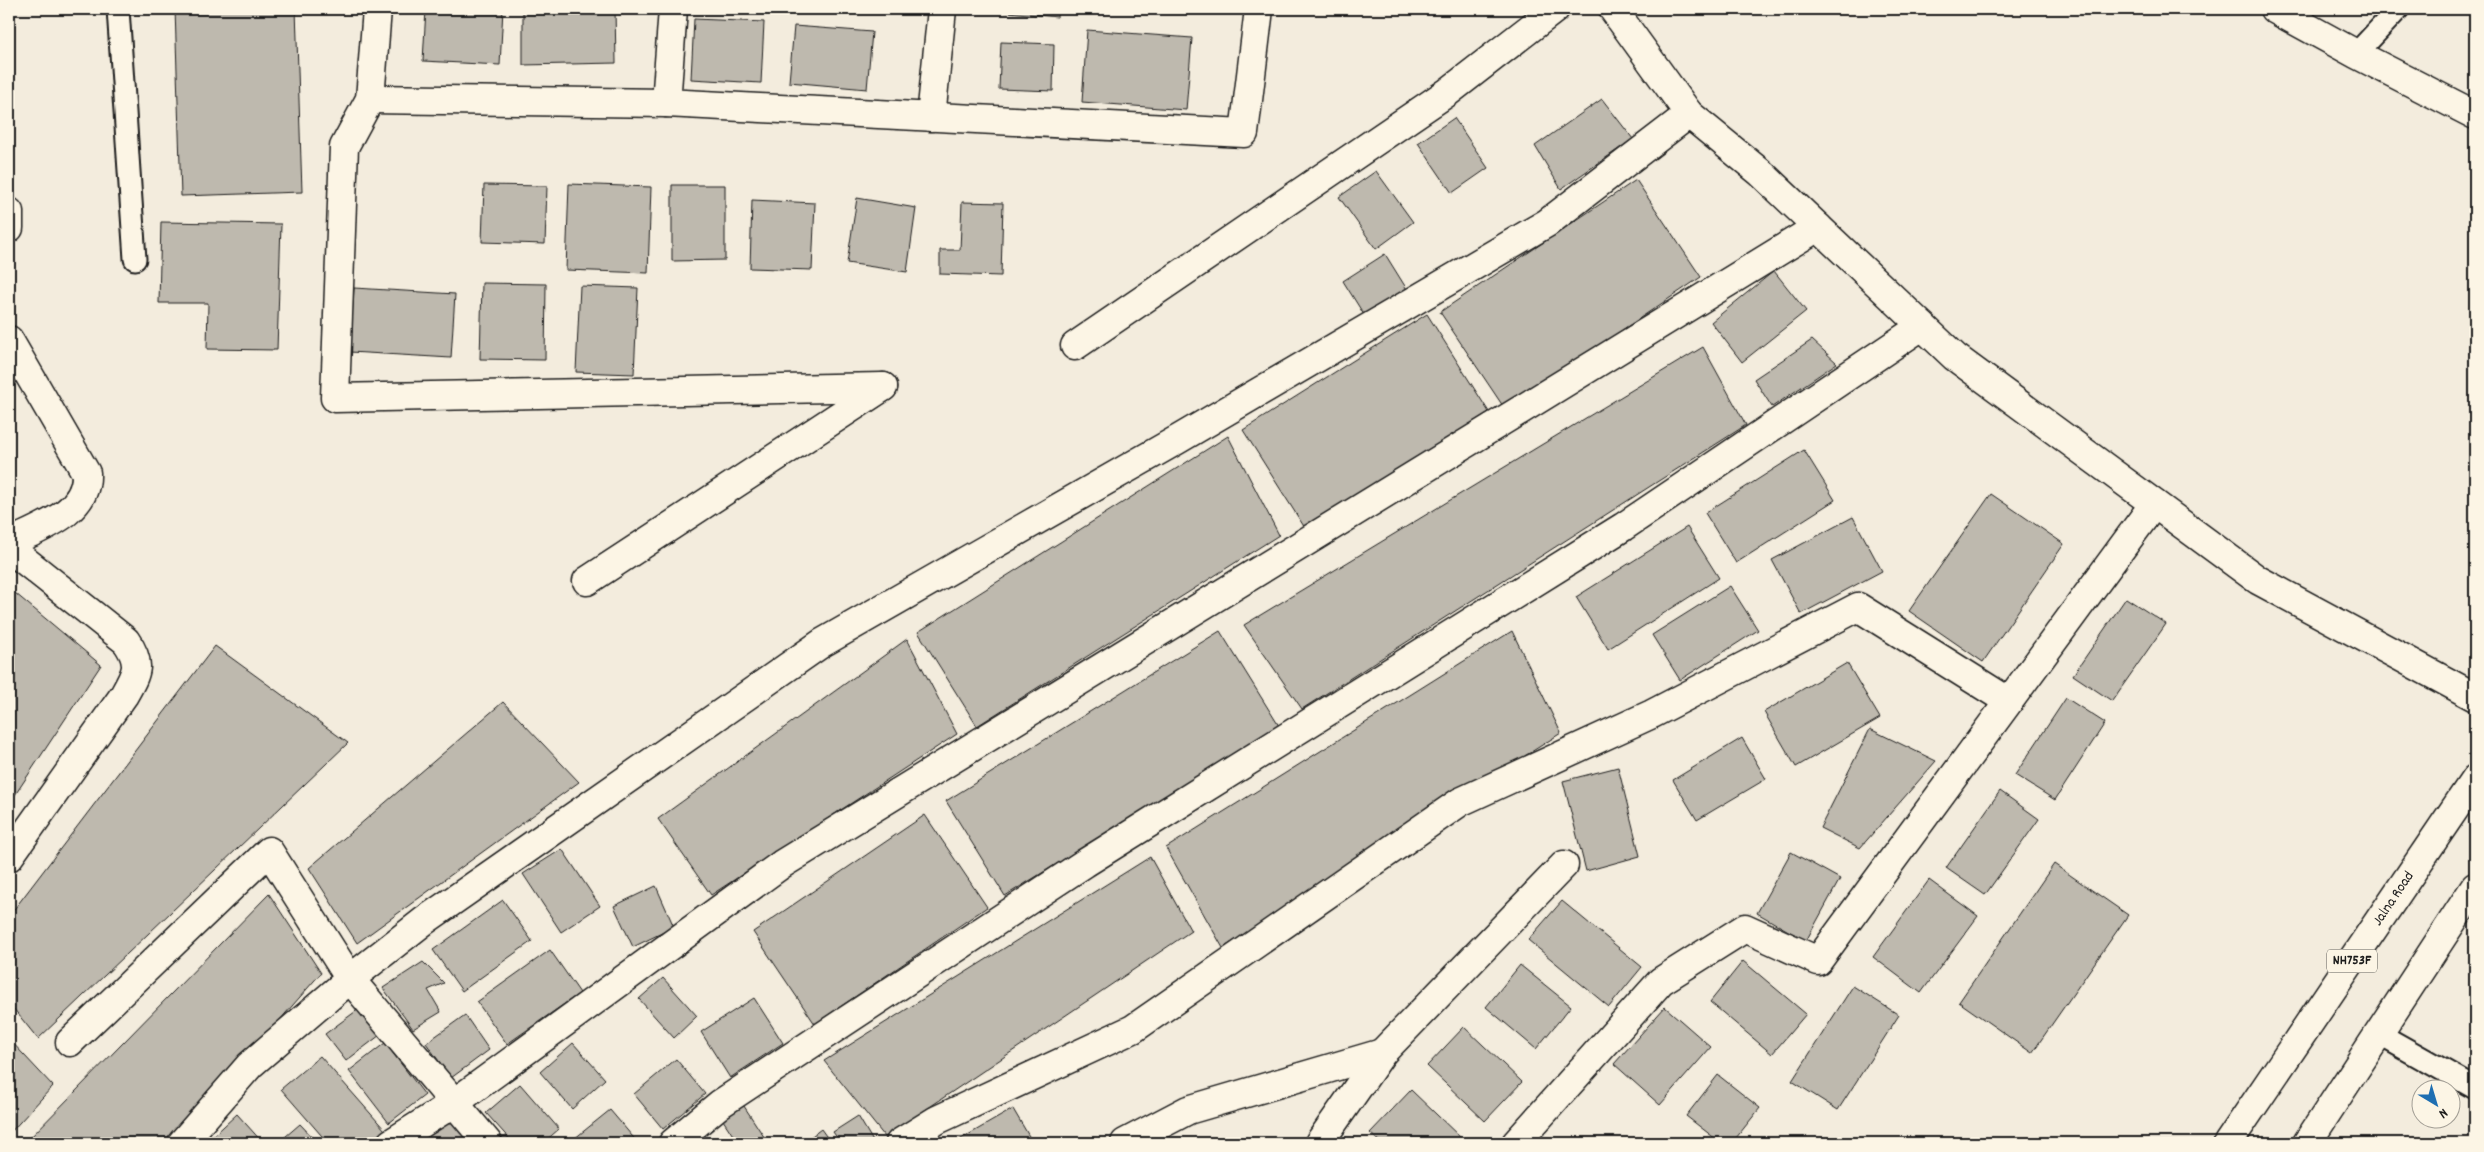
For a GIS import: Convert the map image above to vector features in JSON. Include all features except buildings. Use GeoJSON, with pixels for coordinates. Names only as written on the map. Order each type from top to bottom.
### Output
{"type":"FeatureCollection","features":[{"type":"Feature","properties":{"kind":"main road"},"geometry":{"type":"LineString","coordinates":[[377,9],[370,99],[344,147],[335,398],[882,387],[587,581]]}},
{"type":"Feature","properties":{"kind":"main road"},"geometry":{"type":"LineString","coordinates":[[666,103],[673,9]]}},
{"type":"Feature","properties":{"kind":"main road"},"geometry":{"type":"LineString","coordinates":[[931,117],[942,9]]}},
{"type":"Feature","properties":{"kind":"main road"},"geometry":{"type":"LineString","coordinates":[[370,99],[666,103],[1244,133],[1259,9]]}},
{"type":"Feature","properties":{"kind":"main road"},"geometry":{"type":"LineString","coordinates":[[1075,346],[1448,92],[1555,9]]}},
{"type":"Feature","properties":{"kind":"main road"},"geometry":{"type":"LineString","coordinates":[[1613,9],[1689,114],[1761,174],[1955,357],[2258,580],[2475,697]]}},
{"type":"Feature","properties":{"kind":"main road"},"geometry":{"type":"LineString","coordinates":[[2274,9],[2356,54],[2475,115]]}},
{"type":"Feature","properties":{"kind":"main road"},"geometry":{"type":"LineString","coordinates":[[189,1140],[250,1065],[350,979],[424,922],[822,643],[1177,440],[1547,223],[1689,114]]}},
{"type":"Feature","properties":{"kind":"main road"},"geometry":{"type":"LineString","coordinates":[[9,212],[9,228]]}},
{"type":"Feature","properties":{"kind":"main road"},"geometry":{"type":"LineString","coordinates":[[391,1143],[454,1103],[782,864],[1818,227]]}},
{"type":"Feature","properties":{"kind":"main road"},"geometry":{"type":"LineString","coordinates":[[673,1143],[720,1104],[1085,863],[1623,527],[1922,326]]}},
{"type":"Feature","properties":{"kind":"main road"},"geometry":{"type":"LineString","coordinates":[[9,340],[86,473],[86,486],[79,501],[62,516],[9,543]]}},
{"type":"Feature","properties":{"kind":"main road"},"geometry":{"type":"LineString","coordinates":[[1516,1143],[1662,981],[1745,928],[1818,962],[2154,504]]}},
{"type":"Feature","properties":{"kind":"main road"},"geometry":{"type":"LineString","coordinates":[[9,548],[126,641],[135,654],[137,672],[124,695],[9,858]]}},
{"type":"Feature","properties":{"kind":"main road"},"geometry":{"type":"LineString","coordinates":[[900,1143],[937,1120],[1133,1029],[1460,802],[1652,714],[1858,607],[2008,701]]}},
{"type":"Feature","properties":{"kind":"main road","name":"Jalna Road"},"geometry":{"type":"LineString","coordinates":[[2228,1143],[2475,778]]}},
{"type":"Feature","properties":{"kind":"main road"},"geometry":{"type":"LineString","coordinates":[[70,1042],[269,852],[350,979],[488,1143]]}},
{"type":"Feature","properties":{"kind":"main road"},"geometry":{"type":"LineString","coordinates":[[1319,1143],[1382,1053],[1564,865]]}},
{"type":"Feature","properties":{"kind":"main road"},"geometry":{"type":"LineString","coordinates":[[2307,1143],[2475,887]]}},
{"type":"Feature","properties":{"kind":"main road"},"geometry":{"type":"LineString","coordinates":[[1125,1143],[1188,1110],[1382,1053]]}},
{"type":"Feature","properties":{"kind":"lane"},"geometry":{"type":"LineString","coordinates":[[118,9],[135,259]]}},
{"type":"Feature","properties":{"kind":"lane"},"geometry":{"type":"LineString","coordinates":[[2356,54],[2398,9]]}},
{"type":"Feature","properties":{"kind":"lane"},"geometry":{"type":"LineString","coordinates":[[2379,1034],[2475,1088]]}}]}
